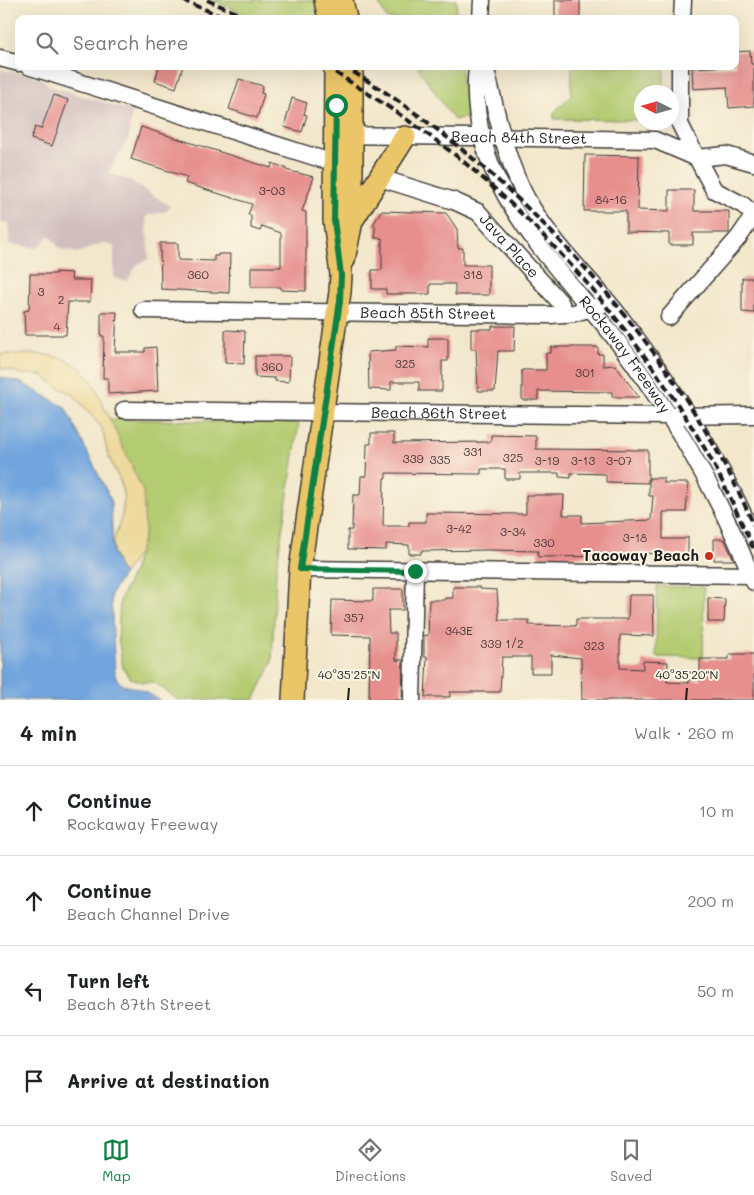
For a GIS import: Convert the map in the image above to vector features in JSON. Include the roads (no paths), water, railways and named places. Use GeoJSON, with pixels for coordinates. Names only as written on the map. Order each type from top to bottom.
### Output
{"type":"FeatureCollection","features":[{"type":"Feature","properties":{"kind":"main road"},"geometry":{"type":"LineString","coordinates":[[325,0],[328,15]]}},
{"type":"Feature","properties":{"kind":"main road"},"geometry":{"type":"LineString","coordinates":[[342,0],[345,15]]}},
{"type":"Feature","properties":{"kind":"main road"},"geometry":{"type":"LineString","coordinates":[[336,70],[344,135]]}},
{"type":"Feature","properties":{"kind":"main road"},"geometry":{"type":"LineString","coordinates":[[293,700],[300,569],[338,312],[341,275],[352,221],[344,162],[344,135],[352,70]]}},
{"type":"Feature","properties":{"kind":"main road"},"geometry":{"type":"LineString","coordinates":[[352,221],[406,137]]}},
{"type":"Feature","properties":{"kind":"main road"},"geometry":{"type":"LineString","coordinates":[[341,275],[334,220],[344,162]]}},
{"type":"Feature","properties":{"kind":"street"},"geometry":{"type":"LineString","coordinates":[[481,15],[482,0]]}},
{"type":"Feature","properties":{"kind":"street"},"geometry":{"type":"LineString","coordinates":[[682,15],[683,0]]}},
{"type":"Feature","properties":{"kind":"street"},"geometry":{"type":"LineString","coordinates":[[0,58],[15,63]]}},
{"type":"Feature","properties":{"kind":"street"},"geometry":{"type":"LineString","coordinates":[[41,70],[344,162]]}},
{"type":"Feature","properties":{"kind":"street","name":"Rockaway Freeway"},"geometry":{"type":"LineString","coordinates":[[477,70],[474,92],[482,137],[491,167],[516,214],[540,248],[629,358],[668,416],[710,490],[753,577]]}},
{"type":"Feature","properties":{"kind":"street","name":"Rockaway Freeway"},"geometry":{"type":"LineString","coordinates":[[486,70],[502,136],[515,174],[528,201],[554,239],[608,302],[658,368],[689,416],[727,483],[754,538]]}},
{"type":"Feature","properties":{"kind":"street"},"geometry":{"type":"LineString","coordinates":[[669,317],[739,236],[754,215],[743,205],[714,190],[697,158],[680,124],[680,70]]}},
{"type":"Feature","properties":{"kind":"street","name":"Beach 84th Street"},"geometry":{"type":"LineString","coordinates":[[344,135],[406,137],[502,136],[655,140],[697,158]]}},
{"type":"Feature","properties":{"kind":"street"},"geometry":{"type":"LineString","coordinates":[[697,158],[726,155],[754,162]]}},
{"type":"Feature","properties":{"kind":"street","name":"Java Place"},"geometry":{"type":"LineString","coordinates":[[380,178],[454,201],[478,212],[560,302],[566,314]]}},
{"type":"Feature","properties":{"kind":"street","name":"Beach 85th Street"},"geometry":{"type":"LineString","coordinates":[[143,310],[566,314],[591,309],[608,302]]}},
{"type":"Feature","properties":{"kind":"street","name":"Beach 86th Street"},"geometry":{"type":"LineString","coordinates":[[124,410],[668,416],[754,415]]}},
{"type":"Feature","properties":{"kind":"street"},"geometry":{"type":"LineString","coordinates":[[300,569],[753,577]]}},
{"type":"Feature","properties":{"kind":"street"},"geometry":{"type":"LineString","coordinates":[[412,700],[415,571]]}},
{"type":"Feature","properties":{"kind":"water"},"geometry":{"type":"Polygon","coordinates":[[[0,377],[22,383],[65,407],[111,500],[113,552],[119,568],[124,574],[111,594],[115,675],[123,685],[142,690],[160,700],[0,700],[0,377]]]}},
{"type":"Feature","properties":{"kind":"railway"},"geometry":{"type":"LineString","coordinates":[[182,0],[218,15]]}},
{"type":"Feature","properties":{"kind":"railway"},"geometry":{"type":"LineString","coordinates":[[207,0],[241,15]]}},
{"type":"Feature","properties":{"kind":"railway"},"geometry":{"type":"LineString","coordinates":[[331,70],[443,145],[496,190],[565,258],[627,333],[683,412],[708,454],[754,549]]}},
{"type":"Feature","properties":{"kind":"railway"},"geometry":{"type":"LineString","coordinates":[[349,70],[405,106],[467,153],[526,207],[583,265],[635,328],[681,393],[722,459],[754,526]]}},
{"type":"Feature","properties":{"kind":"place","name":"Tacoway Beach"},"geometry":{"type":"Point","coordinates":[709,556]}}]}
